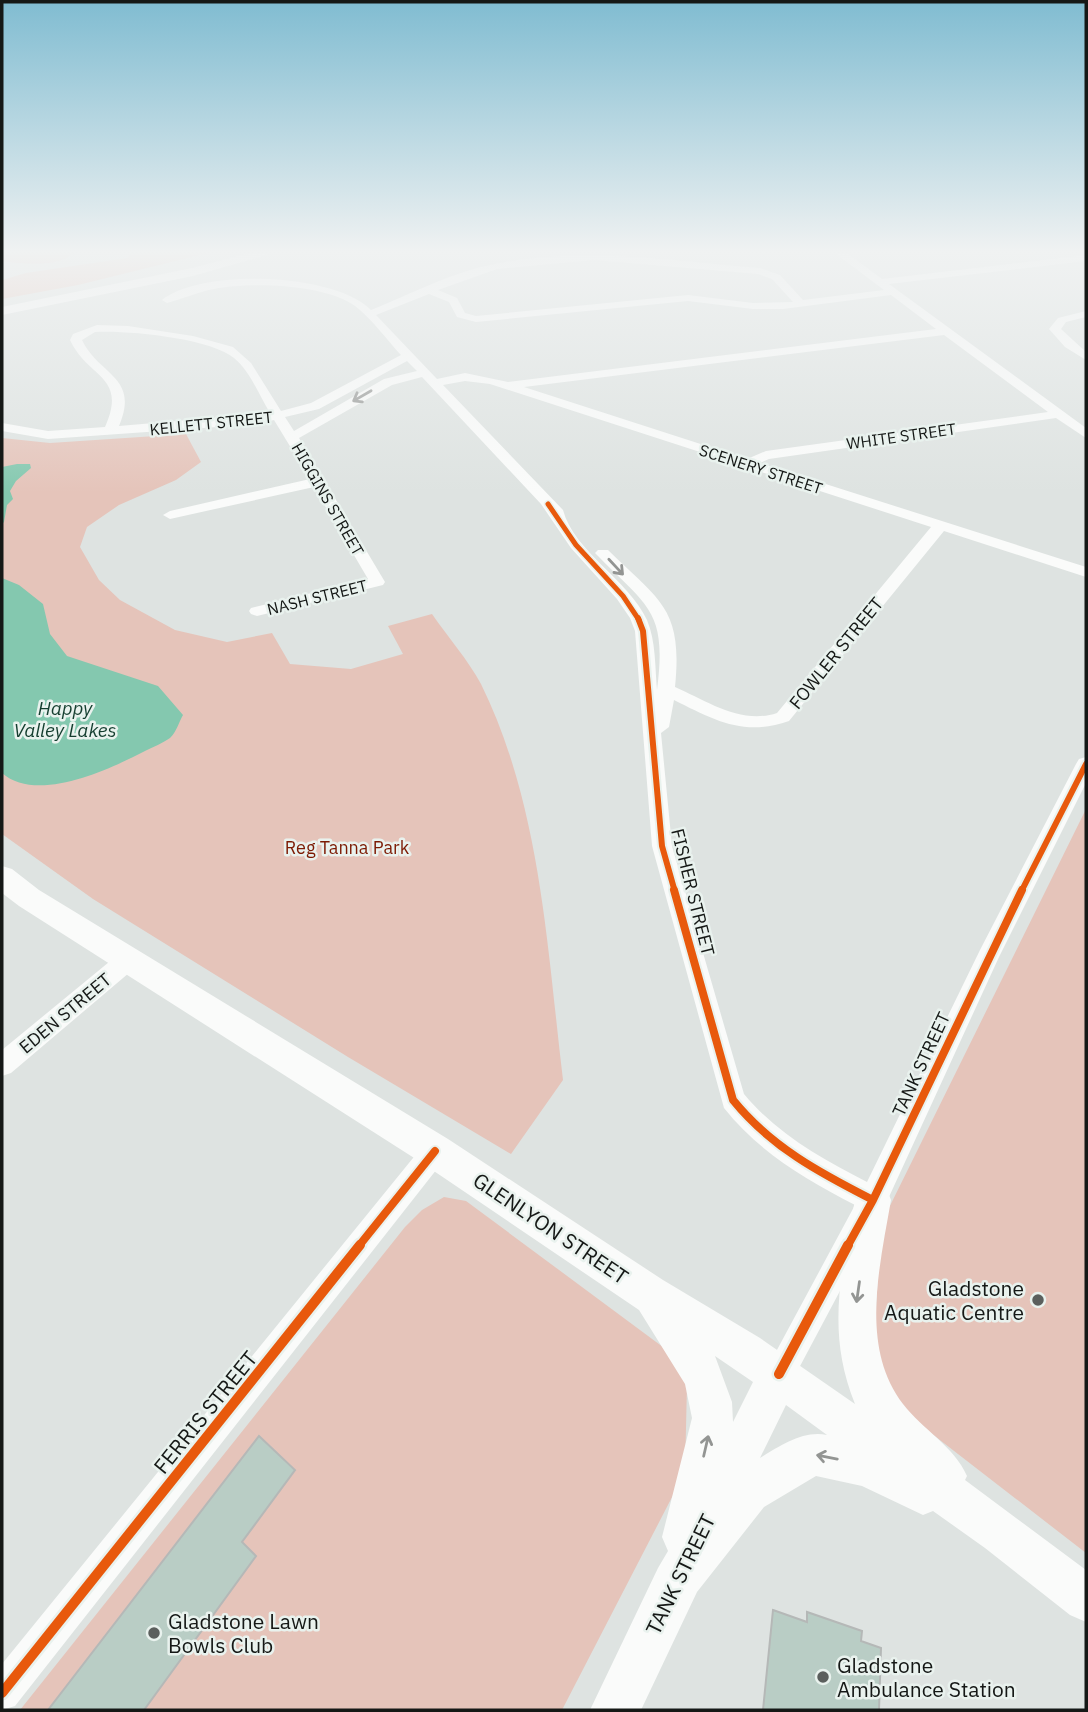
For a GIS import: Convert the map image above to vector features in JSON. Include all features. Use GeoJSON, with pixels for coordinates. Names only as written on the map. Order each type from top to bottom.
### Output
{"type":"FeatureCollection","features":[{"type":"Feature","properties":{"kind":"main road","name":"GLENLYON STREET"},"geometry":{"type":"LineString","coordinates":[[2,877],[29,898],[435,1151],[649,1294],[779,1374],[1001,1532],[1086,1599]]}},
{"type":"Feature","properties":{"kind":"main road"},"geometry":{"type":"LineString","coordinates":[[873,1200],[856,1300],[859,1355],[868,1387],[887,1418],[1001,1532]]}},
{"type":"Feature","properties":{"kind":"main road"},"geometry":{"type":"LineString","coordinates":[[649,1294],[696,1361],[712,1399],[713,1418],[674,1584]]}},
{"type":"Feature","properties":{"kind":"main road","name":"TANK STREET"},"geometry":{"type":"LineString","coordinates":[[615,1710],[674,1584],[779,1374]]}},
{"type":"Feature","properties":{"kind":"main road"},"geometry":{"type":"LineString","coordinates":[[674,1584],[748,1491],[797,1460],[816,1454],[867,1465],[1001,1532]]}},
{"type":"Feature","properties":{"kind":"street","name":"HIGGINS STREET"},"geometry":{"type":"LineString","coordinates":[[84,333],[76,340],[80,349],[115,387],[119,398],[120,404],[110,432]]}},
{"type":"Feature","properties":{"kind":"street","name":"HIGGINS STREET"},"geometry":{"type":"LineString","coordinates":[[144,333],[181,337],[230,351],[228,358],[259,408],[276,417],[292,437],[377,582]]}},
{"type":"Feature","properties":{"kind":"street","name":"FISHER STREET"},"geometry":{"type":"LineString","coordinates":[[387,333],[548,504],[590,539],[661,616],[666,631],[667,690],[656,750]]}},
{"type":"Feature","properties":{"kind":"street"},"geometry":{"type":"LineString","coordinates":[[506,386],[930,333]]}},
{"type":"Feature","properties":{"kind":"street"},"geometry":{"type":"LineString","coordinates":[[949,333],[1086,434]]}},
{"type":"Feature","properties":{"kind":"street"},"geometry":{"type":"LineString","coordinates":[[1056,333],[1086,357]]}},
{"type":"Feature","properties":{"kind":"street","name":"KELLETT STREET"},"geometry":{"type":"LineString","coordinates":[[2,427],[48,435],[235,423],[276,417],[315,406],[408,356]]}},
{"type":"Feature","properties":{"kind":"street","name":"SCENERY STREET"},"geometry":{"type":"LineString","coordinates":[[430,378],[476,377],[1086,572]]}},
{"type":"Feature","properties":{"kind":"street","name":"KELLETT STREET"},"geometry":{"type":"LineString","coordinates":[[292,437],[388,382],[430,378]]}},
{"type":"Feature","properties":{"kind":"street"},"geometry":{"type":"LineString","coordinates":[[534,396],[549,379]]}},
{"type":"Feature","properties":{"kind":"street","name":"WHITE STREET"},"geometry":{"type":"LineString","coordinates":[[747,464],[766,455],[1063,418],[1086,418]]}},
{"type":"Feature","properties":{"kind":"street"},"geometry":{"type":"LineString","coordinates":[[170,515],[317,482]]}},
{"type":"Feature","properties":{"kind":"street","name":"FISHER STREET"},"geometry":{"type":"LineString","coordinates":[[548,504],[575,544],[639,616],[656,750],[662,846],[733,1100],[747,1119],[778,1148],[873,1200]]}},
{"type":"Feature","properties":{"kind":"street","name":"FOWLER STREET"},"geometry":{"type":"LineString","coordinates":[[667,690],[741,722],[765,724],[783,717],[940,526]]}},
{"type":"Feature","properties":{"kind":"street","name":"NASH STREET"},"geometry":{"type":"LineString","coordinates":[[257,611],[377,582]]}},
{"type":"Feature","properties":{"kind":"street","name":"TANK STREET"},"geometry":{"type":"LineString","coordinates":[[779,1374],[873,1200],[988,957],[1086,764]]}},
{"type":"Feature","properties":{"kind":"street","name":"EDEN STREET"},"geometry":{"type":"LineString","coordinates":[[2,1065],[128,960]]}},
{"type":"Feature","properties":{"kind":"street","name":"FERRIS STREET"},"geometry":{"type":"LineString","coordinates":[[2,1693],[435,1151]]}},
{"type":"Feature","properties":{"kind":"green space","name":"Reg Tanna Park"},"geometry":{"type":"Polygon","coordinates":[[[186,434],[201,462],[176,480],[119,505],[87,527],[80,547],[99,580],[120,600],[175,630],[227,642],[272,633],[290,664],[351,669],[403,654],[388,626],[432,614],[481,684],[517,779],[529,828],[546,929],[563,1080],[511,1154],[93,899],[2,834],[2,438],[50,443],[186,434]]]}},
{"type":"Feature","properties":{"kind":"green space"},"geometry":{"type":"Polygon","coordinates":[[[1086,809],[1086,1553],[896,1406],[873,1359],[881,1224],[1086,809]]]}},
{"type":"Feature","properties":{"kind":"green space"},"geometry":{"type":"Polygon","coordinates":[[[444,1197],[466,1201],[671,1353],[687,1384],[685,1472],[562,1710],[20,1710],[405,1227],[422,1210],[444,1197]]]}},
{"type":"Feature","properties":{"kind":"water"},"geometry":{"type":"Polygon","coordinates":[[[30,464],[31,468],[16,481],[10,491],[13,499],[7,505],[2,524],[2,467],[30,464]]]}},
{"type":"Feature","properties":{"kind":"water","name":"Happy Valley Lakes"},"geometry":{"type":"Polygon","coordinates":[[[2,578],[19,585],[43,604],[50,634],[67,656],[158,686],[183,715],[172,736],[113,766],[74,780],[34,785],[17,782],[2,773],[2,578]]]}},
{"type":"Feature","properties":{"kind":"building","name":"Gladstone Lawn Bowls Club"},"geometry":{"type":"Polygon","coordinates":[[[259,1436],[295,1470],[242,1542],[256,1556],[144,1710],[48,1710],[259,1436]]]}},
{"type":"Feature","properties":{"kind":"building","name":"Gladstone Ambulance Station"},"geometry":{"type":"Polygon","coordinates":[[[773,1610],[807,1622],[807,1612],[862,1631],[861,1641],[881,1648],[879,1710],[763,1710],[773,1610]]]}},
{"type":"Feature","properties":{"kind":"cycle path"},"geometry":{"type":"LineString","coordinates":[[548,504],[576,545],[623,596],[638,618],[643,631],[662,846],[733,1100],[747,1118],[780,1147],[815,1170],[873,1200]]}},
{"type":"Feature","properties":{"kind":"cycle path"},"geometry":{"type":"LineString","coordinates":[[779,1374],[873,1200],[988,957],[1086,764]]}},
{"type":"Feature","properties":{"kind":"cycle path"},"geometry":{"type":"LineString","coordinates":[[2,1693],[435,1151]]}},
{"type":"Feature","properties":{"kind":"place","name":"Gladstone Aquatic Centre"},"geometry":{"type":"Point","coordinates":[1038,1300]}},
{"type":"Feature","properties":{"kind":"place","name":"Gladstone Lawn Bowls Club"},"geometry":{"type":"Point","coordinates":[154,1633]}},
{"type":"Feature","properties":{"kind":"place","name":"Gladstone Ambulance Station"},"geometry":{"type":"Point","coordinates":[823,1677]}}]}
